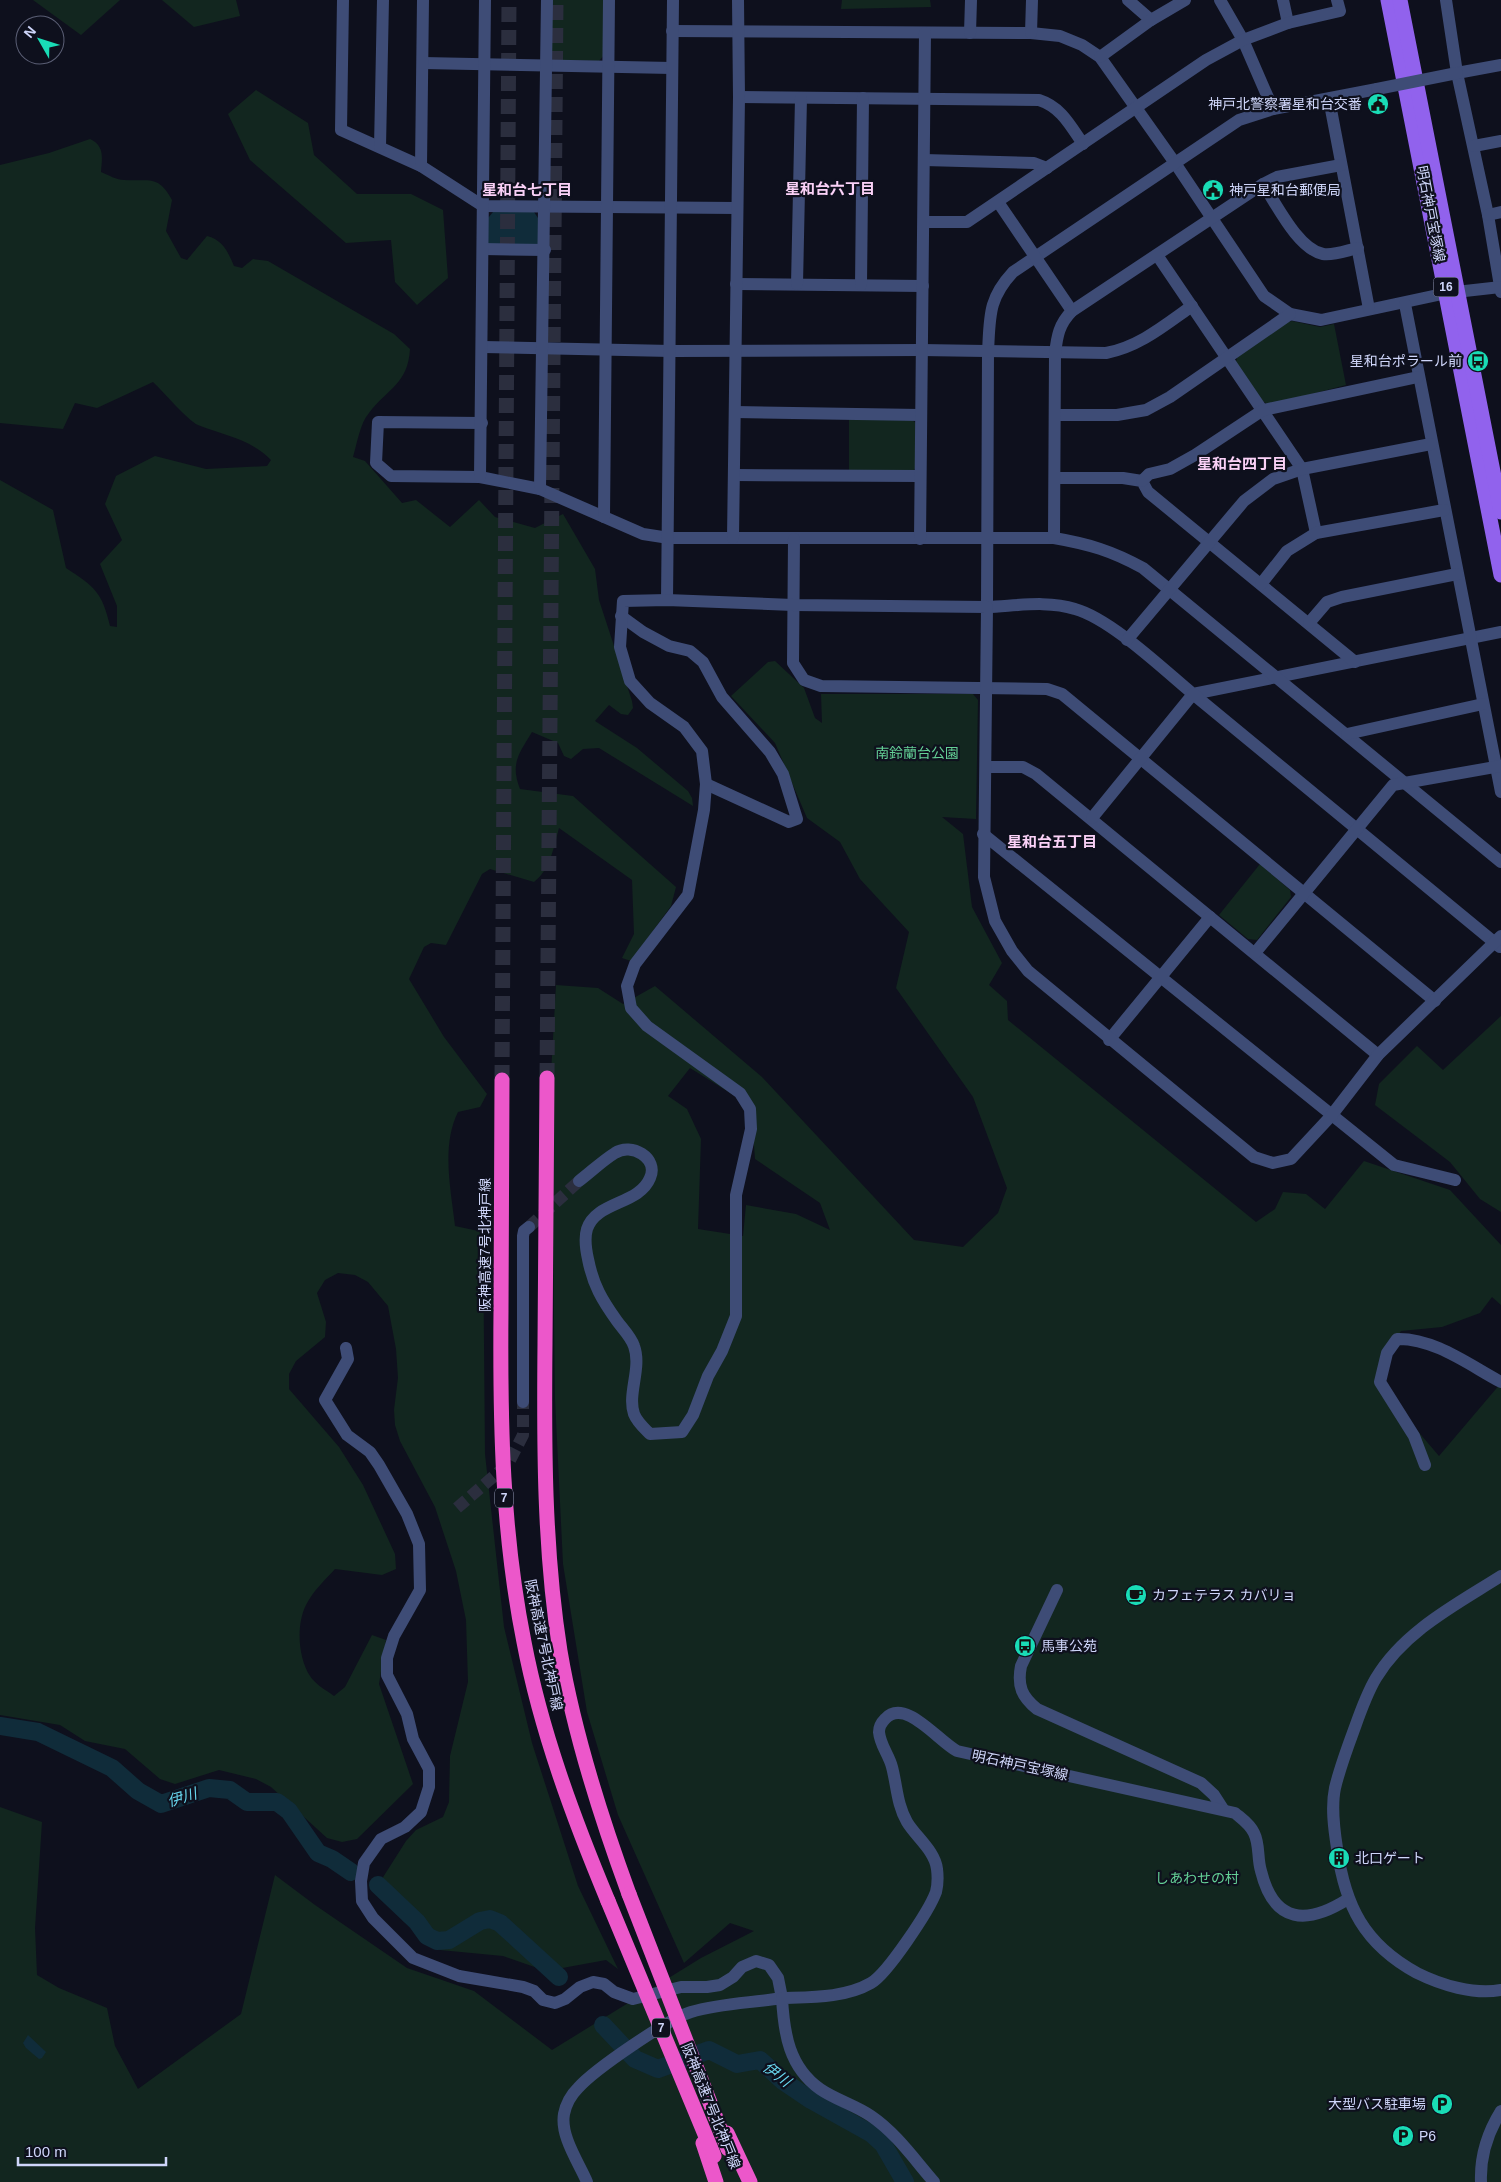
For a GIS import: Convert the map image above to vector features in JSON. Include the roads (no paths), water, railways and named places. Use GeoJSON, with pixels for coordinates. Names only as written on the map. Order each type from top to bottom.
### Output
{"type":"FeatureCollection","features":[{"type":"Feature","properties":{"kind":"highway","name":"阪神高速7号北神戸線"},"geometry":{"type":"LineString","coordinates":[[547,1078],[545,1460],[553,1601],[560,1650],[577,1731],[592,1788],[629,1894],[701,2078],[731,2148],[740,2182]]}},
{"type":"Feature","properties":{"kind":"highway","name":"阪神高速7号北神戸線"},"geometry":{"type":"LineString","coordinates":[[502,1080],[501,1428],[504,1495],[510,1555],[524,1644],[539,1705],[568,1798],[711,2157],[724,2182]]}},
{"type":"Feature","properties":{"kind":"highway","name":"7"},"geometry":{"type":"LineString","coordinates":[[731,2148],[750,2182]]}},
{"type":"Feature","properties":{"kind":"highway","name":"7"},"geometry":{"type":"LineString","coordinates":[[711,2157],[716,2182]]}},
{"type":"Feature","properties":{"kind":"main road","name":"明石神戸宝塚線"},"geometry":{"type":"LineString","coordinates":[[1388,0],[1501,512]]}},
{"type":"Feature","properties":{"kind":"main road","name":"明石神戸宝塚線"},"geometry":{"type":"LineString","coordinates":[[1400,0],[1453,293],[1501,575]]}},
{"type":"Feature","properties":{"kind":"street"},"geometry":{"type":"LineString","coordinates":[[343,0],[341,130],[421,166],[483,206],[738,208]]}},
{"type":"Feature","properties":{"kind":"street"},"geometry":{"type":"LineString","coordinates":[[380,147],[383,0]]}},
{"type":"Feature","properties":{"kind":"street"},"geometry":{"type":"LineString","coordinates":[[421,166],[422,0]]}},
{"type":"Feature","properties":{"kind":"street"},"geometry":{"type":"LineString","coordinates":[[480,477],[483,347],[485,0]]}},
{"type":"Feature","properties":{"kind":"street"},"geometry":{"type":"LineString","coordinates":[[540,489],[546,206],[547,0]]}},
{"type":"Feature","properties":{"kind":"street"},"geometry":{"type":"LineString","coordinates":[[604,517],[608,207],[608,0]]}},
{"type":"Feature","properties":{"kind":"street"},"geometry":{"type":"LineString","coordinates":[[667,600],[673,0]]}},
{"type":"Feature","properties":{"kind":"street"},"geometry":{"type":"LineString","coordinates":[[734,538],[739,97],[738,0]]}},
{"type":"Feature","properties":{"kind":"street"},"geometry":{"type":"LineString","coordinates":[[970,33],[971,0]]}},
{"type":"Feature","properties":{"kind":"street"},"geometry":{"type":"LineString","coordinates":[[1031,33],[1032,0]]}},
{"type":"Feature","properties":{"kind":"street"},"geometry":{"type":"LineString","coordinates":[[1128,0],[1151,20]]}},
{"type":"Feature","properties":{"kind":"street"},"geometry":{"type":"LineString","coordinates":[[1100,57],[1151,20],[1186,0]]}},
{"type":"Feature","properties":{"kind":"street"},"geometry":{"type":"LineString","coordinates":[[1220,0],[1243,40],[1272,109]]}},
{"type":"Feature","properties":{"kind":"street"},"geometry":{"type":"LineString","coordinates":[[1283,0],[1288,22]]}},
{"type":"Feature","properties":{"kind":"street"},"geometry":{"type":"LineString","coordinates":[[924,222],[967,222],[1206,60],[1243,40],[1288,22],[1340,11],[1337,0]]}},
{"type":"Feature","properties":{"kind":"street"},"geometry":{"type":"LineString","coordinates":[[672,31],[737,33],[1031,33],[1060,36],[1082,45],[1100,57],[1175,163],[1264,296],[1290,314],[1320,320],[1453,293],[1501,288],[1495,214],[1474,146],[1457,74],[1446,0]]}},
{"type":"Feature","properties":{"kind":"street"},"geometry":{"type":"LineString","coordinates":[[920,539],[925,33]]}},
{"type":"Feature","properties":{"kind":"street"},"geometry":{"type":"LineString","coordinates":[[423,63],[672,68]]}},
{"type":"Feature","properties":{"kind":"street"},"geometry":{"type":"LineString","coordinates":[[579,1181],[616,1152],[625,1148],[632,1148],[643,1155],[652,1167],[650,1178],[637,1193],[608,1207],[592,1219],[585,1240],[593,1283],[634,1344],[637,1360],[632,1405],[633,1413],[638,1422],[650,1434],[682,1432],[693,1415],[708,1376],[722,1351],[736,1316],[736,1195],[751,1129],[750,1109],[740,1093],[646,1026],[631,1008],[627,986],[636,964],[688,895],[704,810],[706,784],[702,751],[684,727],[650,702],[630,681],[620,647],[623,602],[667,600],[793,605],[987,607],[1046,605],[1076,608],[1108,625],[1127,640],[1357,829],[1499,942],[1378,1055],[1330,1116],[1291,1159],[1273,1163],[1254,1157],[1109,1040],[1028,971],[1012,951],[996,921],[984,877],[983,834],[988,689],[987,607],[986,539],[988,352],[990,312],[998,288],[1013,272],[1239,120],[1272,109],[1501,65]]}},
{"type":"Feature","properties":{"kind":"street"},"geometry":{"type":"LineString","coordinates":[[739,97],[1039,100],[1052,104],[1062,113],[1083,144]]}},
{"type":"Feature","properties":{"kind":"street"},"geometry":{"type":"LineString","coordinates":[[797,284],[801,98]]}},
{"type":"Feature","properties":{"kind":"street"},"geometry":{"type":"LineString","coordinates":[[861,285],[863,98]]}},
{"type":"Feature","properties":{"kind":"street"},"geometry":{"type":"LineString","coordinates":[[1329,99],[1369,309]]}},
{"type":"Feature","properties":{"kind":"street"},"geometry":{"type":"LineString","coordinates":[[1474,146],[1501,141]]}},
{"type":"Feature","properties":{"kind":"street"},"geometry":{"type":"LineString","coordinates":[[924,160],[1034,162],[1047,168]]}},
{"type":"Feature","properties":{"kind":"street"},"geometry":{"type":"LineString","coordinates":[[1054,538],[1055,354],[1057,334],[1063,320],[1211,217],[1263,184],[1277,177],[1341,164]]}},
{"type":"Feature","properties":{"kind":"street"},"geometry":{"type":"LineString","coordinates":[[1263,184],[1302,241],[1312,251],[1325,255],[1358,248]]}},
{"type":"Feature","properties":{"kind":"street"},"geometry":{"type":"LineString","coordinates":[[998,202],[1072,312]]}},
{"type":"Feature","properties":{"kind":"street"},"geometry":{"type":"LineString","coordinates":[[483,250],[545,250]]}},
{"type":"Feature","properties":{"kind":"street"},"geometry":{"type":"LineString","coordinates":[[1157,255],[1264,410],[1302,469],[1316,533]]}},
{"type":"Feature","properties":{"kind":"street"},"geometry":{"type":"LineString","coordinates":[[736,284],[923,286]]}},
{"type":"Feature","properties":{"kind":"street"},"geometry":{"type":"LineString","coordinates":[[1405,304],[1483,704],[1499,766],[1501,792]]}},
{"type":"Feature","properties":{"kind":"street"},"geometry":{"type":"LineString","coordinates":[[483,347],[670,351],[921,350],[1055,354],[1106,353],[1123,350],[1141,341],[1192,306]]}},
{"type":"Feature","properties":{"kind":"street"},"geometry":{"type":"LineString","coordinates":[[1055,415],[1118,416],[1146,410],[1170,397],[1290,314]]}},
{"type":"Feature","properties":{"kind":"street"},"geometry":{"type":"LineString","coordinates":[[1142,481],[1149,474],[1170,469],[1195,455],[1264,410],[1418,377]]}},
{"type":"Feature","properties":{"kind":"street"},"geometry":{"type":"LineString","coordinates":[[735,412],[920,415]]}},
{"type":"Feature","properties":{"kind":"street"},"geometry":{"type":"LineString","coordinates":[[482,423],[378,422],[376,463],[391,476],[480,477],[540,489],[643,534],[669,538],[1054,538],[1095,546],[1119,555],[1143,568],[1501,862]]}},
{"type":"Feature","properties":{"kind":"street"},"geometry":{"type":"LineString","coordinates":[[1127,640],[1244,501],[1273,479],[1302,469],[1431,444]]}},
{"type":"Feature","properties":{"kind":"street"},"geometry":{"type":"LineString","coordinates":[[734,475],[920,476]]}},
{"type":"Feature","properties":{"kind":"street"},"geometry":{"type":"LineString","coordinates":[[1055,478],[1123,478],[1142,481]]}},
{"type":"Feature","properties":{"kind":"street"},"geometry":{"type":"LineString","coordinates":[[1142,481],[1148,492],[1355,662]]}},
{"type":"Feature","properties":{"kind":"street"},"geometry":{"type":"LineString","coordinates":[[1261,584],[1287,551],[1316,533],[1444,510]]}},
{"type":"Feature","properties":{"kind":"street"},"geometry":{"type":"LineString","coordinates":[[794,539],[793,663],[804,680],[821,686],[988,689],[1047,688],[1062,694],[1435,1001]]}},
{"type":"Feature","properties":{"kind":"street"},"geometry":{"type":"LineString","coordinates":[[1309,623],[1327,602],[1342,597],[1457,574]]}},
{"type":"Feature","properties":{"kind":"street"},"geometry":{"type":"LineString","coordinates":[[621,616],[643,632],[669,646],[690,651],[703,662],[722,697],[770,752],[783,774],[797,819],[789,822],[706,784]]}},
{"type":"Feature","properties":{"kind":"street"},"geometry":{"type":"LineString","coordinates":[[1092,818],[1193,694],[1501,632]]}},
{"type":"Feature","properties":{"kind":"street"},"geometry":{"type":"LineString","coordinates":[[1347,734],[1483,704]]}},
{"type":"Feature","properties":{"kind":"street"},"geometry":{"type":"LineString","coordinates":[[1255,953],[1393,785],[1419,782],[1499,766]]}},
{"type":"Feature","properties":{"kind":"street"},"geometry":{"type":"LineString","coordinates":[[986,767],[1023,767],[1036,774],[1092,818],[1378,1055]]}},
{"type":"Feature","properties":{"kind":"street"},"geometry":{"type":"LineString","coordinates":[[983,834],[1330,1116],[1394,1165],[1456,1180]]}},
{"type":"Feature","properties":{"kind":"street"},"geometry":{"type":"LineString","coordinates":[[1109,1040],[1210,917]]}},
{"type":"Feature","properties":{"kind":"street"},"geometry":{"type":"LineString","coordinates":[[523,1402],[523,1236],[524,1230],[529,1227]]}},
{"type":"Feature","properties":{"kind":"street"},"geometry":{"type":"LineString","coordinates":[[1425,1465],[1414,1436],[1380,1382],[1387,1353],[1397,1339],[1411,1339],[1429,1344],[1501,1382]]}},
{"type":"Feature","properties":{"kind":"street"},"geometry":{"type":"LineString","coordinates":[[346,1348],[348,1359],[325,1400],[347,1435],[370,1452],[379,1465],[407,1514],[419,1544],[420,1590],[394,1636],[387,1658],[387,1675],[407,1714],[413,1740],[428,1769],[429,1787],[420,1812],[405,1827],[381,1839],[364,1863],[360,1881],[362,1901],[373,1918],[412,1958],[459,1976],[523,1986],[534,1991],[543,2000],[555,2003],[565,1999],[580,1987],[593,1982],[604,1984],[614,1992],[633,1999],[681,1987],[713,1986],[733,1977],[742,1967],[756,1961],[769,1965],[778,1978],[787,2038],[795,2064],[820,2089],[870,2116],[891,2132],[934,2182]]}},
{"type":"Feature","properties":{"kind":"street"},"geometry":{"type":"LineString","coordinates":[[1501,1576],[1415,1634],[1392,1656],[1376,1678],[1355,1726],[1335,1790],[1334,1828],[1341,1874],[1351,1908],[1364,1929],[1382,1950],[1402,1965],[1428,1979],[1463,1989],[1501,1990]]}},
{"type":"Feature","properties":{"kind":"street"},"geometry":{"type":"LineString","coordinates":[[1057,1590],[1021,1666],[1019,1677],[1021,1691],[1027,1700],[1037,1709],[1200,1783],[1214,1795],[1223,1810]]}},
{"type":"Feature","properties":{"kind":"street","name":"明石神戸宝塚線"},"geometry":{"type":"LineString","coordinates":[[587,2182],[566,2134],[564,2116],[569,2100],[577,2088],[669,2022],[690,2012],[782,1998],[814,1997],[854,1991],[872,1983],[892,1962],[928,1908],[936,1892],[938,1880],[937,1866],[903,1814],[892,1766],[881,1741],[879,1731],[880,1723],[887,1716],[898,1712],[909,1714],[947,1746],[956,1751],[1235,1813],[1254,1832],[1258,1844],[1260,1868],[1266,1892],[1274,1902],[1289,1912],[1306,1916],[1331,1910],[1348,1898]]}},
{"type":"Feature","properties":{"kind":"street"},"geometry":{"type":"LineString","coordinates":[[1481,2182],[1480,2170],[1487,2140],[1501,2111]]}},
{"type":"Feature","properties":{"kind":"water"},"geometry":{"type":"Polygon","coordinates":[[[493,212],[534,212],[538,218],[538,247],[488,247],[488,218],[493,212]]]}},
{"type":"Feature","properties":{"kind":"water"},"geometry":{"type":"Polygon","coordinates":[[[28,2035],[46,2052],[42,2058],[39,2059],[26,2048],[23,2043],[28,2035]]]}},
{"type":"Feature","properties":{"kind":"waterway","name":"伊川"},"geometry":{"type":"LineString","coordinates":[[0,1726],[38,1732],[112,1768],[138,1791],[161,1804],[209,1788],[230,1790],[247,1802],[277,1802],[289,1811],[318,1853],[332,1859],[351,1872]]}},
{"type":"Feature","properties":{"kind":"waterway","name":"伊川"},"geometry":{"type":"LineString","coordinates":[[378,1885],[417,1922],[427,1936],[437,1941],[449,1940],[480,1921],[490,1919],[500,1923],[559,1977]]}},
{"type":"Feature","properties":{"kind":"waterway","name":"伊川"},"geometry":{"type":"LineString","coordinates":[[603,2025],[635,2059],[658,2069],[709,2050],[737,2064],[760,2060],[783,2081],[811,2100],[872,2134],[883,2144],[905,2182]]}},
{"type":"Feature","properties":{"kind":"tunnel"},"geometry":{"type":"LineString","coordinates":[[502,1080],[509,0]]}},
{"type":"Feature","properties":{"kind":"tunnel"},"geometry":{"type":"LineString","coordinates":[[547,1078],[556,0]]}},
{"type":"Feature","properties":{"kind":"tunnel"},"geometry":{"type":"LineString","coordinates":[[529,1227],[579,1181]]}},
{"type":"Feature","properties":{"kind":"tunnel"},"geometry":{"type":"LineString","coordinates":[[457,1508],[508,1464],[523,1435],[523,1402]]}},
{"type":"Feature","properties":{"kind":"place","name":"神戸北警察署星和台交番"},"geometry":{"type":"Point","coordinates":[1378,104]}},
{"type":"Feature","properties":{"kind":"place","name":"神戸星和台郵便局"},"geometry":{"type":"Point","coordinates":[1213,190]}},
{"type":"Feature","properties":{"kind":"place","name":"星和台ポラール前"},"geometry":{"type":"Point","coordinates":[1478,361]}},
{"type":"Feature","properties":{"kind":"place","name":"カフェテラス カバリョ"},"geometry":{"type":"Point","coordinates":[1136,1595]}},
{"type":"Feature","properties":{"kind":"place","name":"馬事公苑"},"geometry":{"type":"Point","coordinates":[1025,1646]}},
{"type":"Feature","properties":{"kind":"place","name":"北口ゲート"},"geometry":{"type":"Point","coordinates":[1339,1858]}},
{"type":"Feature","properties":{"kind":"place","name":"大型バス駐車場"},"geometry":{"type":"Point","coordinates":[1442,2104]}},
{"type":"Feature","properties":{"kind":"place","name":"P6"},"geometry":{"type":"Point","coordinates":[1403,2136]}},
{"type":"Feature","properties":{"kind":"district","name":"星和台六丁目"},"geometry":{"type":"Point","coordinates":[830,188]}},
{"type":"Feature","properties":{"kind":"district","name":"星和台七丁目"},"geometry":{"type":"Point","coordinates":[527,189]}},
{"type":"Feature","properties":{"kind":"district","name":"星和台四丁目"},"geometry":{"type":"Point","coordinates":[1242,463]}},
{"type":"Feature","properties":{"kind":"district","name":"星和台五丁目"},"geometry":{"type":"Point","coordinates":[1052,841]}},
{"type":"Feature","properties":{"kind":"park label","name":"南鈴蘭台公園"},"geometry":{"type":"Point","coordinates":[917,753]}},
{"type":"Feature","properties":{"kind":"park label","name":"しあわせの村"},"geometry":{"type":"Point","coordinates":[1197,1878]}}]}
